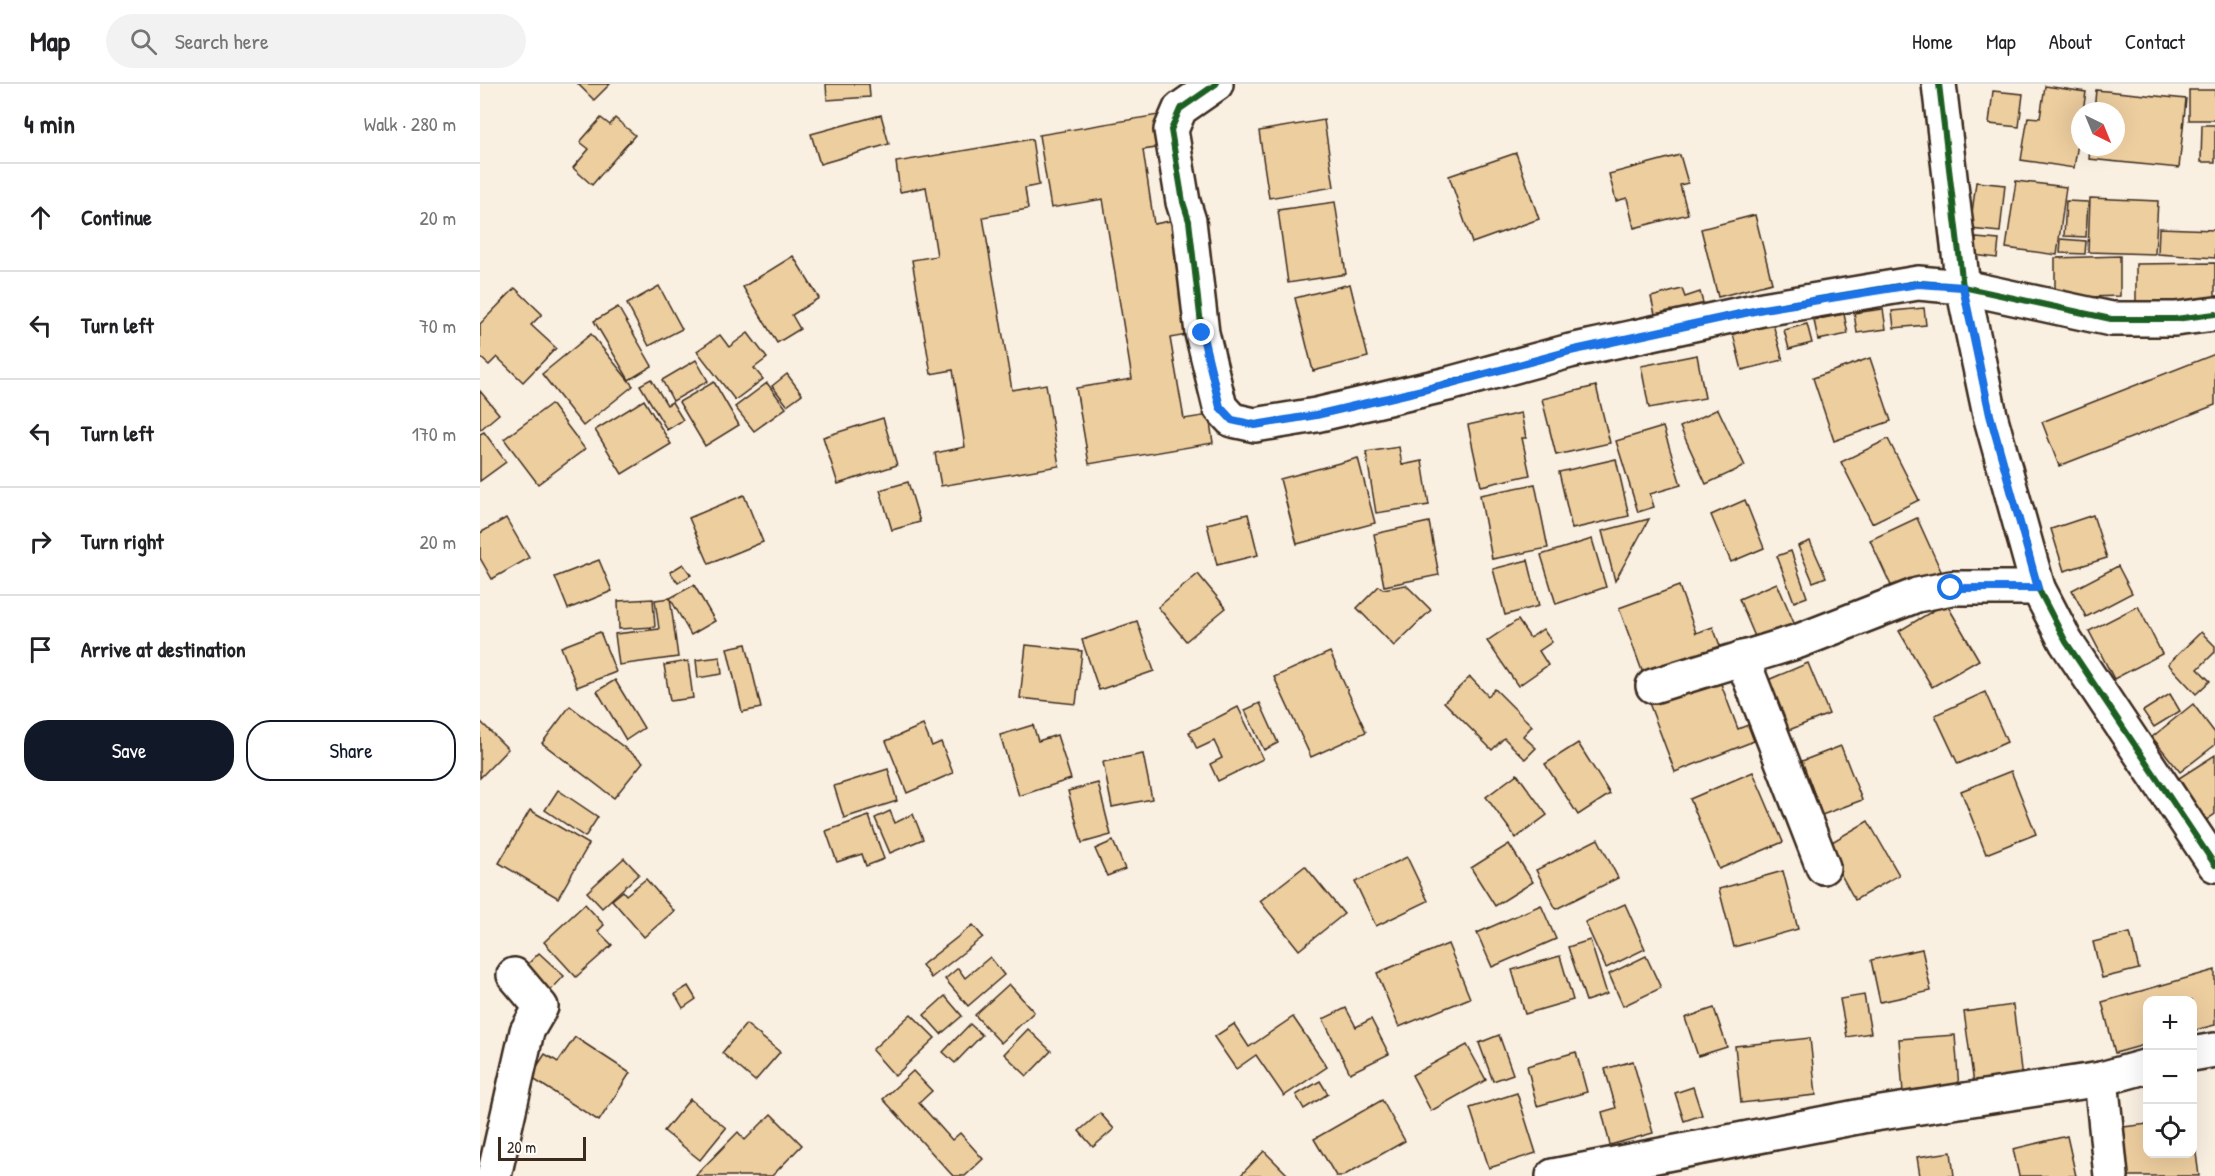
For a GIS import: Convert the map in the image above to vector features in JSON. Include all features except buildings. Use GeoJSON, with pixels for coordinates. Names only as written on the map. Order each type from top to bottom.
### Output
{"type":"FeatureCollection","features":[{"type":"Feature","properties":{"kind":"street"},"geometry":{"type":"LineString","coordinates":[[1216,84],[1180,109],[1171,130],[1189,222],[1202,333],[1220,407],[1232,420],[1255,425],[1316,415],[1452,383],[1570,351],[1763,309],[1918,284],[1963,287],[2111,319],[2175,319],[2215,314]]}},
{"type":"Feature","properties":{"kind":"street"},"geometry":{"type":"LineString","coordinates":[[1939,84],[1963,287],[1990,415],[2038,588],[2066,642],[2215,865]]}},
{"type":"Feature","properties":{"kind":"street"},"geometry":{"type":"LineString","coordinates":[[1653,686],[1799,641],[1917,594],[1951,588],[2038,588]]}},
{"type":"Feature","properties":{"kind":"street"},"geometry":{"type":"LineString","coordinates":[[1742,658],[1823,867]]}},
{"type":"Feature","properties":{"kind":"street"},"geometry":{"type":"LineString","coordinates":[[494,1176],[527,1031],[542,1007],[514,975]]}},
{"type":"Feature","properties":{"kind":"street"},"geometry":{"type":"LineString","coordinates":[[2197,1053],[2215,1050]]}},
{"type":"Feature","properties":{"kind":"street"},"geometry":{"type":"LineString","coordinates":[[1553,1176],[1862,1116],[2101,1079],[2143,1067]]}},
{"type":"Feature","properties":{"kind":"street"},"geometry":{"type":"LineString","coordinates":[[2101,1079],[2111,1176]]}},
{"type":"Feature","properties":{"kind":"cycle path"},"geometry":{"type":"LineString","coordinates":[[1216,84],[1180,109],[1171,130],[1183,202],[1189,221],[1202,333],[1220,407],[1232,420],[1255,425],[1316,415],[1452,383],[1570,351],[1763,309],[1918,283],[1963,287],[2111,319],[2175,319],[2215,314]]}},
{"type":"Feature","properties":{"kind":"cycle path"},"geometry":{"type":"LineString","coordinates":[[1939,84],[1963,287],[1990,415],[2038,588],[2066,642],[2215,865]]}},
{"type":"Feature","properties":{"kind":"route"},"geometry":{"type":"LineString","coordinates":[[1202,333],[1220,407],[1232,420],[1255,425],[1316,415],[1452,383],[1570,351],[1763,309],[1918,284],[1963,287],[1990,415],[2038,588],[1951,588]]}}]}
